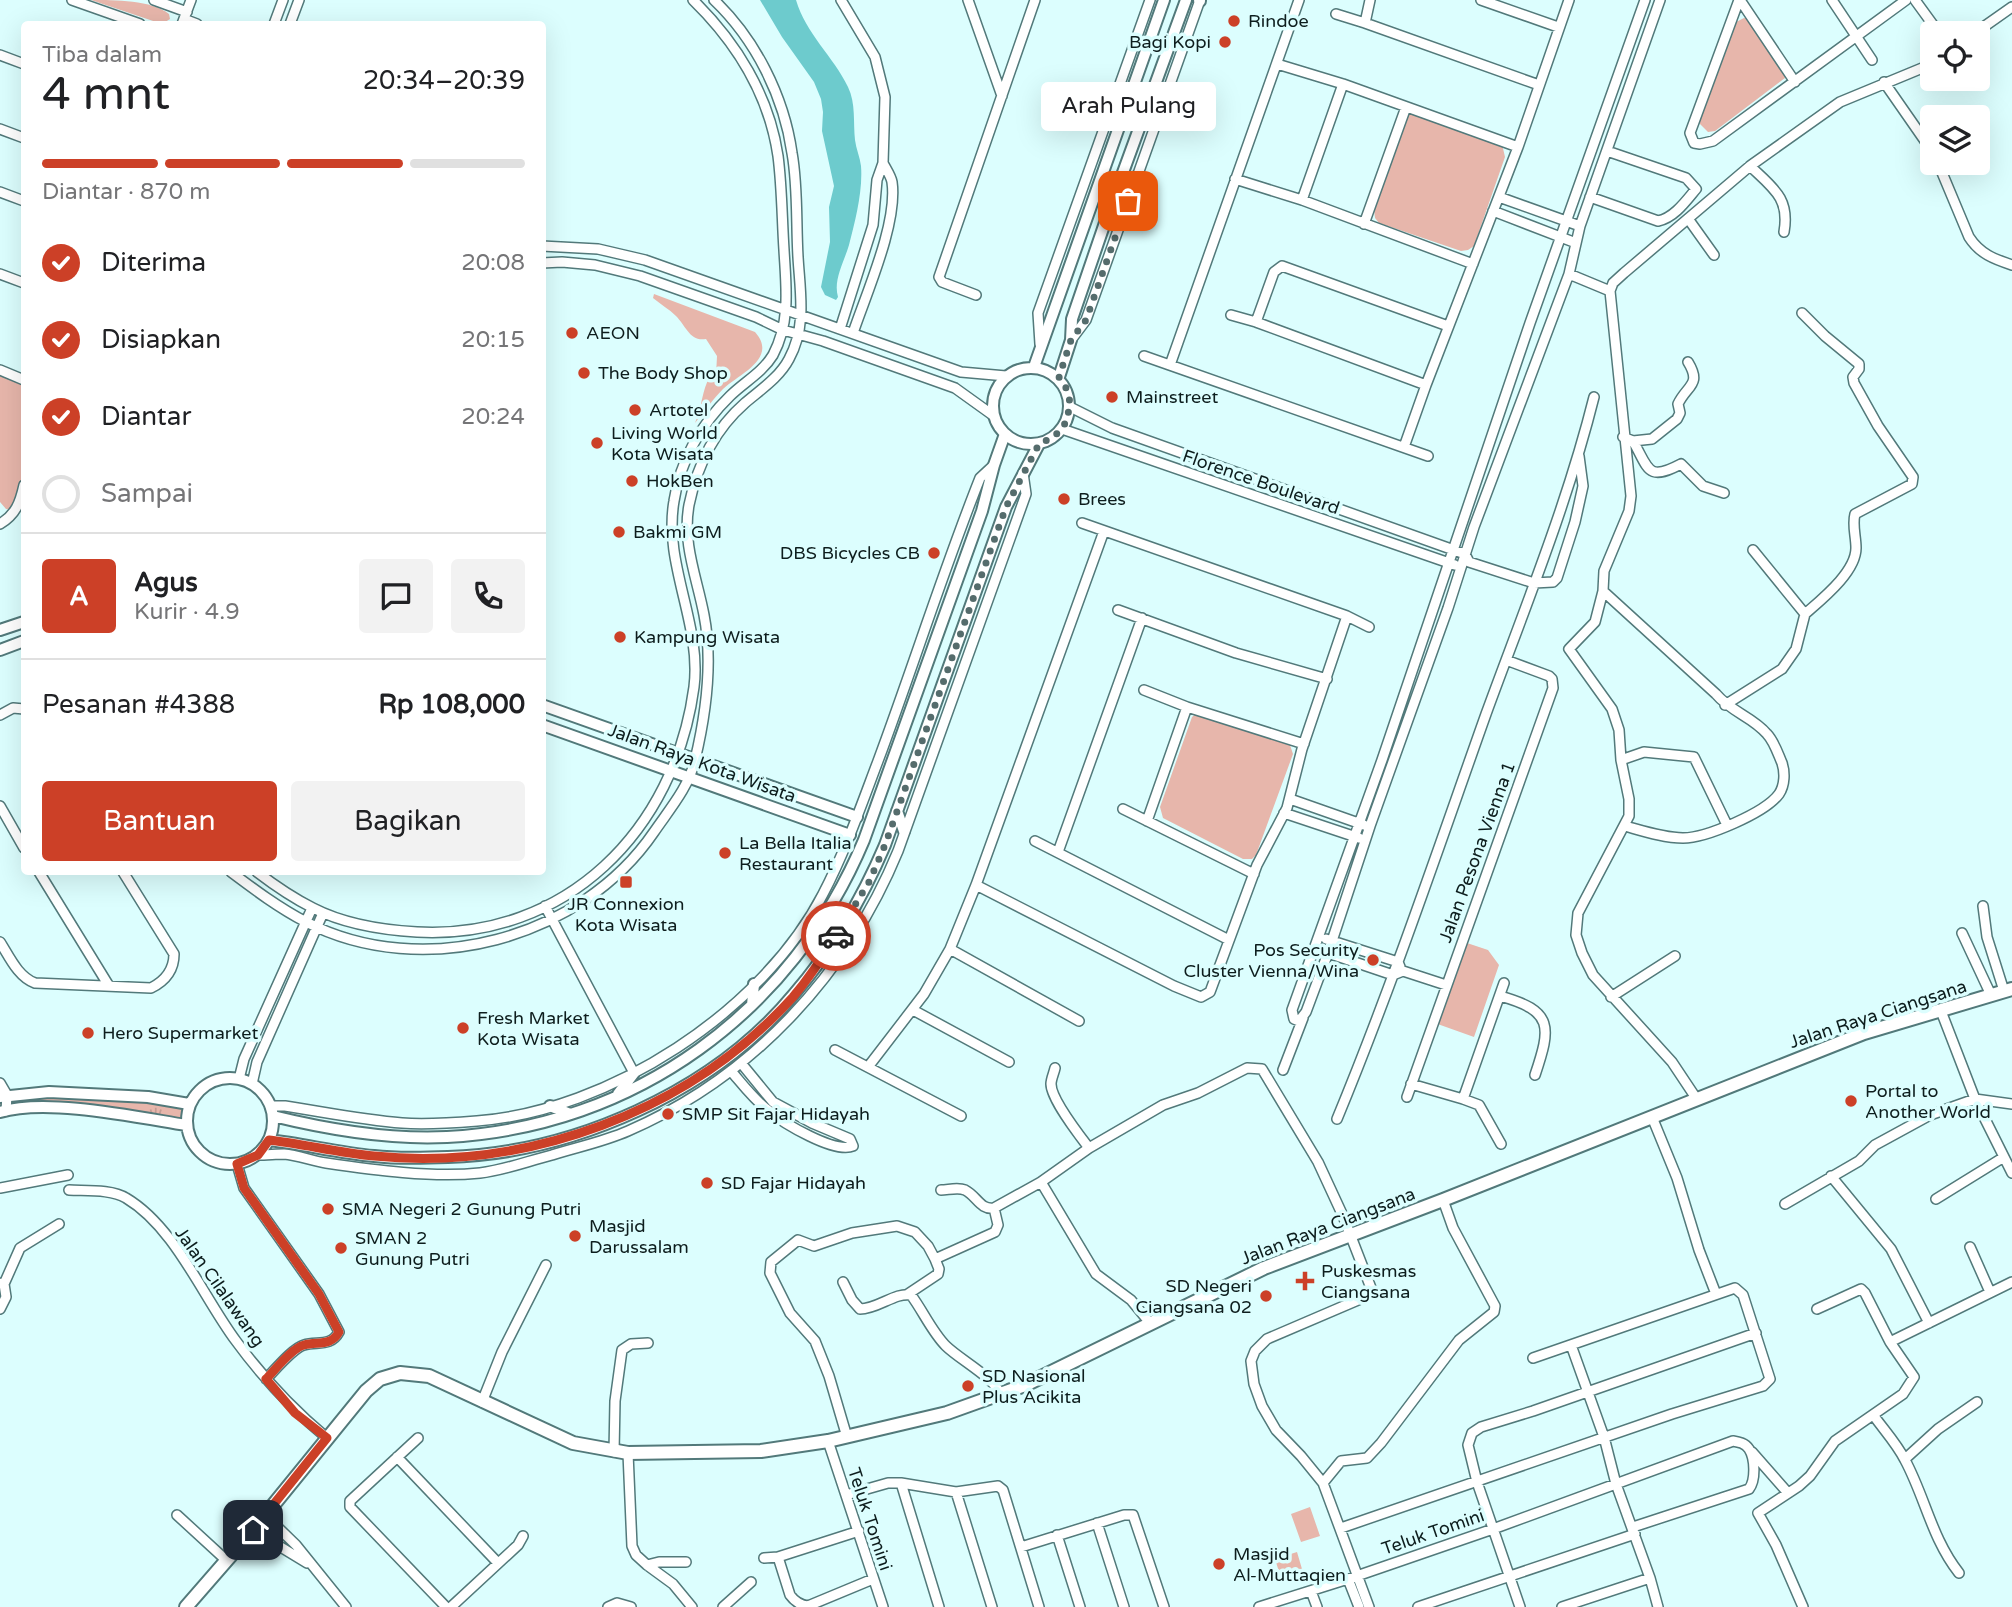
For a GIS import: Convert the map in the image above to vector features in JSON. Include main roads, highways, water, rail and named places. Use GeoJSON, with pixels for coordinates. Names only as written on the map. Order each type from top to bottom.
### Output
{"type":"FeatureCollection","features":[{"type":"Feature","properties":{"kind":"main road","name":"Jalan Raya Ciangsana"},"geometry":{"type":"LineString","coordinates":[[186,1607],[253,1530],[366,1391],[380,1379],[400,1373],[429,1376],[573,1443],[614,1452],[761,1451],[847,1437],[947,1413],[1025,1385],[1264,1268],[1864,1033],[2002,992]]}},
{"type":"Feature","properties":{"kind":"water"},"geometry":{"type":"Polygon","coordinates":[[[760,0],[796,0],[806,24],[842,76],[852,100],[861,186],[849,245],[838,278],[836,300],[825,295],[821,287],[830,242],[829,207],[834,186],[822,131],[821,99],[814,82],[760,0]]]}},
{"type":"Feature","properties":{"kind":"place","name":"Rindoe"},"geometry":{"type":"Point","coordinates":[1234,21]}},
{"type":"Feature","properties":{"kind":"place","name":"Bagi Kopi"},"geometry":{"type":"Point","coordinates":[1225,42]}},
{"type":"Feature","properties":{"kind":"place","name":"Arah Pulang"},"geometry":{"type":"Point","coordinates":[1128,201]}},
{"type":"Feature","properties":{"kind":"place","name":"AEON"},"geometry":{"type":"Point","coordinates":[572,333]}},
{"type":"Feature","properties":{"kind":"place","name":"The Body Shop"},"geometry":{"type":"Point","coordinates":[584,373]}},
{"type":"Feature","properties":{"kind":"place","name":"Mainstreet"},"geometry":{"type":"Point","coordinates":[1112,397]}},
{"type":"Feature","properties":{"kind":"place","name":"Artotel"},"geometry":{"type":"Point","coordinates":[635,410]}},
{"type":"Feature","properties":{"kind":"place","name":"Living World Kota Wisata"},"geometry":{"type":"Point","coordinates":[597,443]}},
{"type":"Feature","properties":{"kind":"place","name":"HokBen"},"geometry":{"type":"Point","coordinates":[632,481]}},
{"type":"Feature","properties":{"kind":"place","name":"Brees"},"geometry":{"type":"Point","coordinates":[1064,499]}},
{"type":"Feature","properties":{"kind":"place","name":"Bakmi GM"},"geometry":{"type":"Point","coordinates":[619,532]}},
{"type":"Feature","properties":{"kind":"place","name":"DBS Bicycles CB"},"geometry":{"type":"Point","coordinates":[934,553]}},
{"type":"Feature","properties":{"kind":"place","name":"Kampung Wisata"},"geometry":{"type":"Point","coordinates":[620,637]}},
{"type":"Feature","properties":{"kind":"place","name":"La Bella Italia Restaurant"},"geometry":{"type":"Point","coordinates":[725,853]}},
{"type":"Feature","properties":{"kind":"place","name":"JR Connexion Kota Wisata"},"geometry":{"type":"Point","coordinates":[626,882]}},
{"type":"Feature","properties":{"kind":"place","name":"Pos Security Cluster Vienna/Wina"},"geometry":{"type":"Point","coordinates":[1373,960]}},
{"type":"Feature","properties":{"kind":"place","name":"Fresh Market Kota Wisata"},"geometry":{"type":"Point","coordinates":[463,1028]}},
{"type":"Feature","properties":{"kind":"place","name":"Hero Supermarket"},"geometry":{"type":"Point","coordinates":[88,1033]}},
{"type":"Feature","properties":{"kind":"place","name":"Portal to Another World"},"geometry":{"type":"Point","coordinates":[1851,1101]}},
{"type":"Feature","properties":{"kind":"place","name":"SMP Sit Fajar Hidayah"},"geometry":{"type":"Point","coordinates":[668,1114]}},
{"type":"Feature","properties":{"kind":"place","name":"SD Fajar Hidayah"},"geometry":{"type":"Point","coordinates":[707,1183]}},
{"type":"Feature","properties":{"kind":"place","name":"SMA Negeri 2 Gunung Putri"},"geometry":{"type":"Point","coordinates":[328,1209]}},
{"type":"Feature","properties":{"kind":"place","name":"Masjid Darussalam"},"geometry":{"type":"Point","coordinates":[575,1236]}},
{"type":"Feature","properties":{"kind":"place","name":"SMAN 2 Gunung Putri"},"geometry":{"type":"Point","coordinates":[341,1248]}},
{"type":"Feature","properties":{"kind":"place","name":"Puskesmas Ciangsana"},"geometry":{"type":"Point","coordinates":[1305,1281]}},
{"type":"Feature","properties":{"kind":"place","name":"SD Negeri Ciangsana 02"},"geometry":{"type":"Point","coordinates":[1266,1296]}},
{"type":"Feature","properties":{"kind":"place","name":"SD Nasional Plus Acikita"},"geometry":{"type":"Point","coordinates":[968,1386]}},
{"type":"Feature","properties":{"kind":"place","name":"Masjid Al-Muttaqien"},"geometry":{"type":"Point","coordinates":[1219,1564]}}]}
